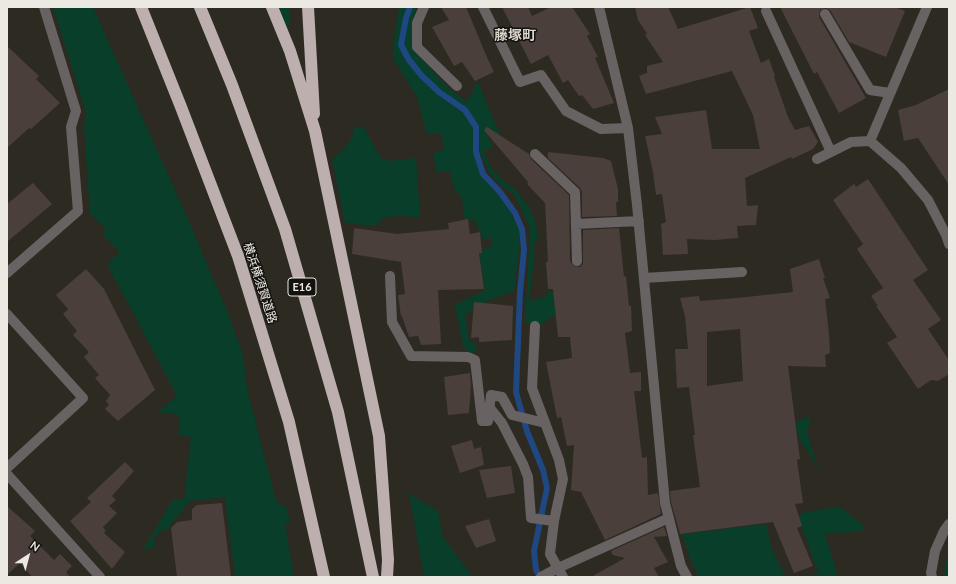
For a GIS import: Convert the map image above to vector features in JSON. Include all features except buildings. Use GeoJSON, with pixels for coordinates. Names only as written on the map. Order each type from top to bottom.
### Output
{"type":"FeatureCollection","features":[{"type":"Feature","properties":{"kind":"highway"},"geometry":{"type":"LineString","coordinates":[[132,7],[181,107]]}},
{"type":"Feature","properties":{"kind":"highway","name":"横浜横須賀道路"},"geometry":{"type":"LineString","coordinates":[[141,7],[238,256],[289,422],[324,577]]}},
{"type":"Feature","properties":{"kind":"highway","name":"E16"},"geometry":{"type":"LineString","coordinates":[[200,7],[232,85],[285,229],[338,412],[373,577]]}},
{"type":"Feature","properties":{"kind":"highway"},"geometry":{"type":"LineString","coordinates":[[272,7],[290,51],[315,131],[380,436],[388,560],[387,577]]}},
{"type":"Feature","properties":{"kind":"highway"},"geometry":{"type":"LineString","coordinates":[[308,7],[315,131]]}},
{"type":"Feature","properties":{"kind":"street"},"geometry":{"type":"LineString","coordinates":[[7,273],[78,211],[71,127],[76,111],[44,7]]}},
{"type":"Feature","properties":{"kind":"street"},"geometry":{"type":"LineString","coordinates":[[424,7],[417,23],[417,47],[457,86]]}},
{"type":"Feature","properties":{"kind":"street"},"geometry":{"type":"LineString","coordinates":[[483,7],[520,82],[542,75],[566,111],[601,129],[628,128]]}},
{"type":"Feature","properties":{"kind":"street"},"geometry":{"type":"LineString","coordinates":[[599,7],[628,128],[639,221],[665,503],[681,566],[687,577]]}},
{"type":"Feature","properties":{"kind":"street"},"geometry":{"type":"LineString","coordinates":[[870,141],[927,7]]}},
{"type":"Feature","properties":{"kind":"street"},"geometry":{"type":"LineString","coordinates":[[766,11],[832,152]]}},
{"type":"Feature","properties":{"kind":"street"},"geometry":{"type":"LineString","coordinates":[[825,14],[870,90],[890,93]]}},
{"type":"Feature","properties":{"kind":"street"},"geometry":{"type":"LineString","coordinates":[[817,159],[851,142],[870,141],[901,168],[928,200],[949,244]]}},
{"type":"Feature","properties":{"kind":"street"},"geometry":{"type":"LineString","coordinates":[[535,154],[575,192],[577,261]]}},
{"type":"Feature","properties":{"kind":"street"},"geometry":{"type":"LineString","coordinates":[[576,224],[639,221]]}},
{"type":"Feature","properties":{"kind":"street"},"geometry":{"type":"LineString","coordinates":[[644,278],[742,272]]}},
{"type":"Feature","properties":{"kind":"street"},"geometry":{"type":"LineString","coordinates":[[390,276],[392,322],[411,356],[468,357],[475,360],[482,421],[488,421],[491,395],[502,397],[512,415],[540,422]]}},
{"type":"Feature","properties":{"kind":"street"},"geometry":{"type":"LineString","coordinates":[[7,314],[83,398],[7,468]]}},
{"type":"Feature","properties":{"kind":"street"},"geometry":{"type":"LineString","coordinates":[[535,326],[532,388],[540,422],[559,460],[563,479],[551,521],[550,554],[560,572]]}},
{"type":"Feature","properties":{"kind":"street"},"geometry":{"type":"LineString","coordinates":[[490,408],[502,423],[528,477],[532,518],[551,521]]}},
{"type":"Feature","properties":{"kind":"street"},"geometry":{"type":"LineString","coordinates":[[7,474],[100,577]]}},
{"type":"Feature","properties":{"kind":"street"},"geometry":{"type":"LineString","coordinates":[[541,577],[560,572],[669,518]]}},
{"type":"Feature","properties":{"kind":"street"},"geometry":{"type":"LineString","coordinates":[[932,577],[931,573],[935,551],[944,531],[949,524]]}},
{"type":"Feature","properties":{"kind":"green space"},"geometry":{"type":"Polygon","coordinates":[[[53,7],[93,7],[187,217],[227,311],[243,355],[247,388],[276,501],[287,508],[290,523],[285,524],[294,577],[235,577],[225,497],[190,501],[167,529],[159,532],[158,536],[154,536],[155,547],[143,550],[173,499],[184,499],[191,437],[178,435],[180,415],[158,412],[177,396],[107,264],[120,252],[102,234],[106,229],[90,214],[84,127],[86,113],[53,7]]]}},
{"type":"Feature","properties":{"kind":"green space"},"geometry":{"type":"Polygon","coordinates":[[[277,7],[290,7],[290,25],[284,26],[277,7]]]}},
{"type":"Feature","properties":{"kind":"green space"},"geometry":{"type":"Polygon","coordinates":[[[399,7],[406,7],[400,47],[408,61],[421,78],[439,95],[464,111],[474,127],[474,153],[481,175],[503,201],[519,230],[519,251],[514,291],[485,302],[465,315],[469,340],[474,343],[477,348],[473,354],[468,352],[463,346],[455,305],[485,290],[479,253],[483,253],[483,248],[492,247],[491,238],[482,239],[475,220],[468,221],[468,218],[464,218],[462,198],[455,190],[449,170],[437,173],[433,154],[444,149],[441,134],[427,134],[417,97],[393,58],[393,44],[399,7]]]}},
{"type":"Feature","properties":{"kind":"green space"},"geometry":{"type":"Polygon","coordinates":[[[412,7],[417,7],[413,21],[411,45],[418,55],[448,87],[466,101],[472,94],[474,86],[478,82],[502,139],[487,137],[493,146],[484,152],[491,167],[501,179],[515,189],[528,206],[534,218],[537,229],[537,239],[534,245],[534,259],[529,301],[546,297],[547,292],[568,290],[556,314],[540,325],[525,323],[530,228],[514,194],[498,183],[488,170],[480,153],[478,128],[467,108],[440,90],[424,75],[410,58],[403,45],[407,19],[412,7]]]}},
{"type":"Feature","properties":{"kind":"green space"},"geometry":{"type":"Polygon","coordinates":[[[355,126],[364,128],[381,158],[389,161],[416,158],[420,217],[397,216],[384,218],[375,226],[345,223],[332,159],[342,151],[349,142],[355,126]]]}},
{"type":"Feature","properties":{"kind":"green space"},"geometry":{"type":"Polygon","coordinates":[[[810,416],[809,428],[806,429],[818,468],[799,439],[796,425],[798,421],[810,416]]]}},
{"type":"Feature","properties":{"kind":"green space"},"geometry":{"type":"Polygon","coordinates":[[[407,492],[438,511],[443,537],[473,577],[424,577],[410,498],[407,492]]]}},
{"type":"Feature","properties":{"kind":"green space"},"geometry":{"type":"Polygon","coordinates":[[[837,505],[864,527],[859,532],[825,533],[837,573],[836,575],[809,577],[819,572],[818,568],[816,568],[798,516],[806,512],[836,507],[837,505]]]}},
{"type":"Feature","properties":{"kind":"green space"},"geometry":{"type":"Polygon","coordinates":[[[766,524],[772,550],[786,577],[699,577],[691,561],[682,534],[766,524]]]}},
{"type":"Feature","properties":{"kind":"green space"},"geometry":{"type":"Polygon","coordinates":[[[949,553],[949,577],[944,577],[946,560],[949,553]]]}},
{"type":"Feature","properties":{"kind":"waterway"},"geometry":{"type":"LineString","coordinates":[[410,7],[406,18],[401,45],[409,60],[422,76],[439,92],[465,110],[476,127],[476,152],[483,174],[500,192],[515,213],[522,229],[524,250],[520,292],[516,392],[527,431],[543,470],[547,488],[534,551],[536,570],[540,577]]}},
{"type":"Feature","properties":{"kind":"district","name":"藤塚町"},"geometry":{"type":"Point","coordinates":[515,35]}}]}
